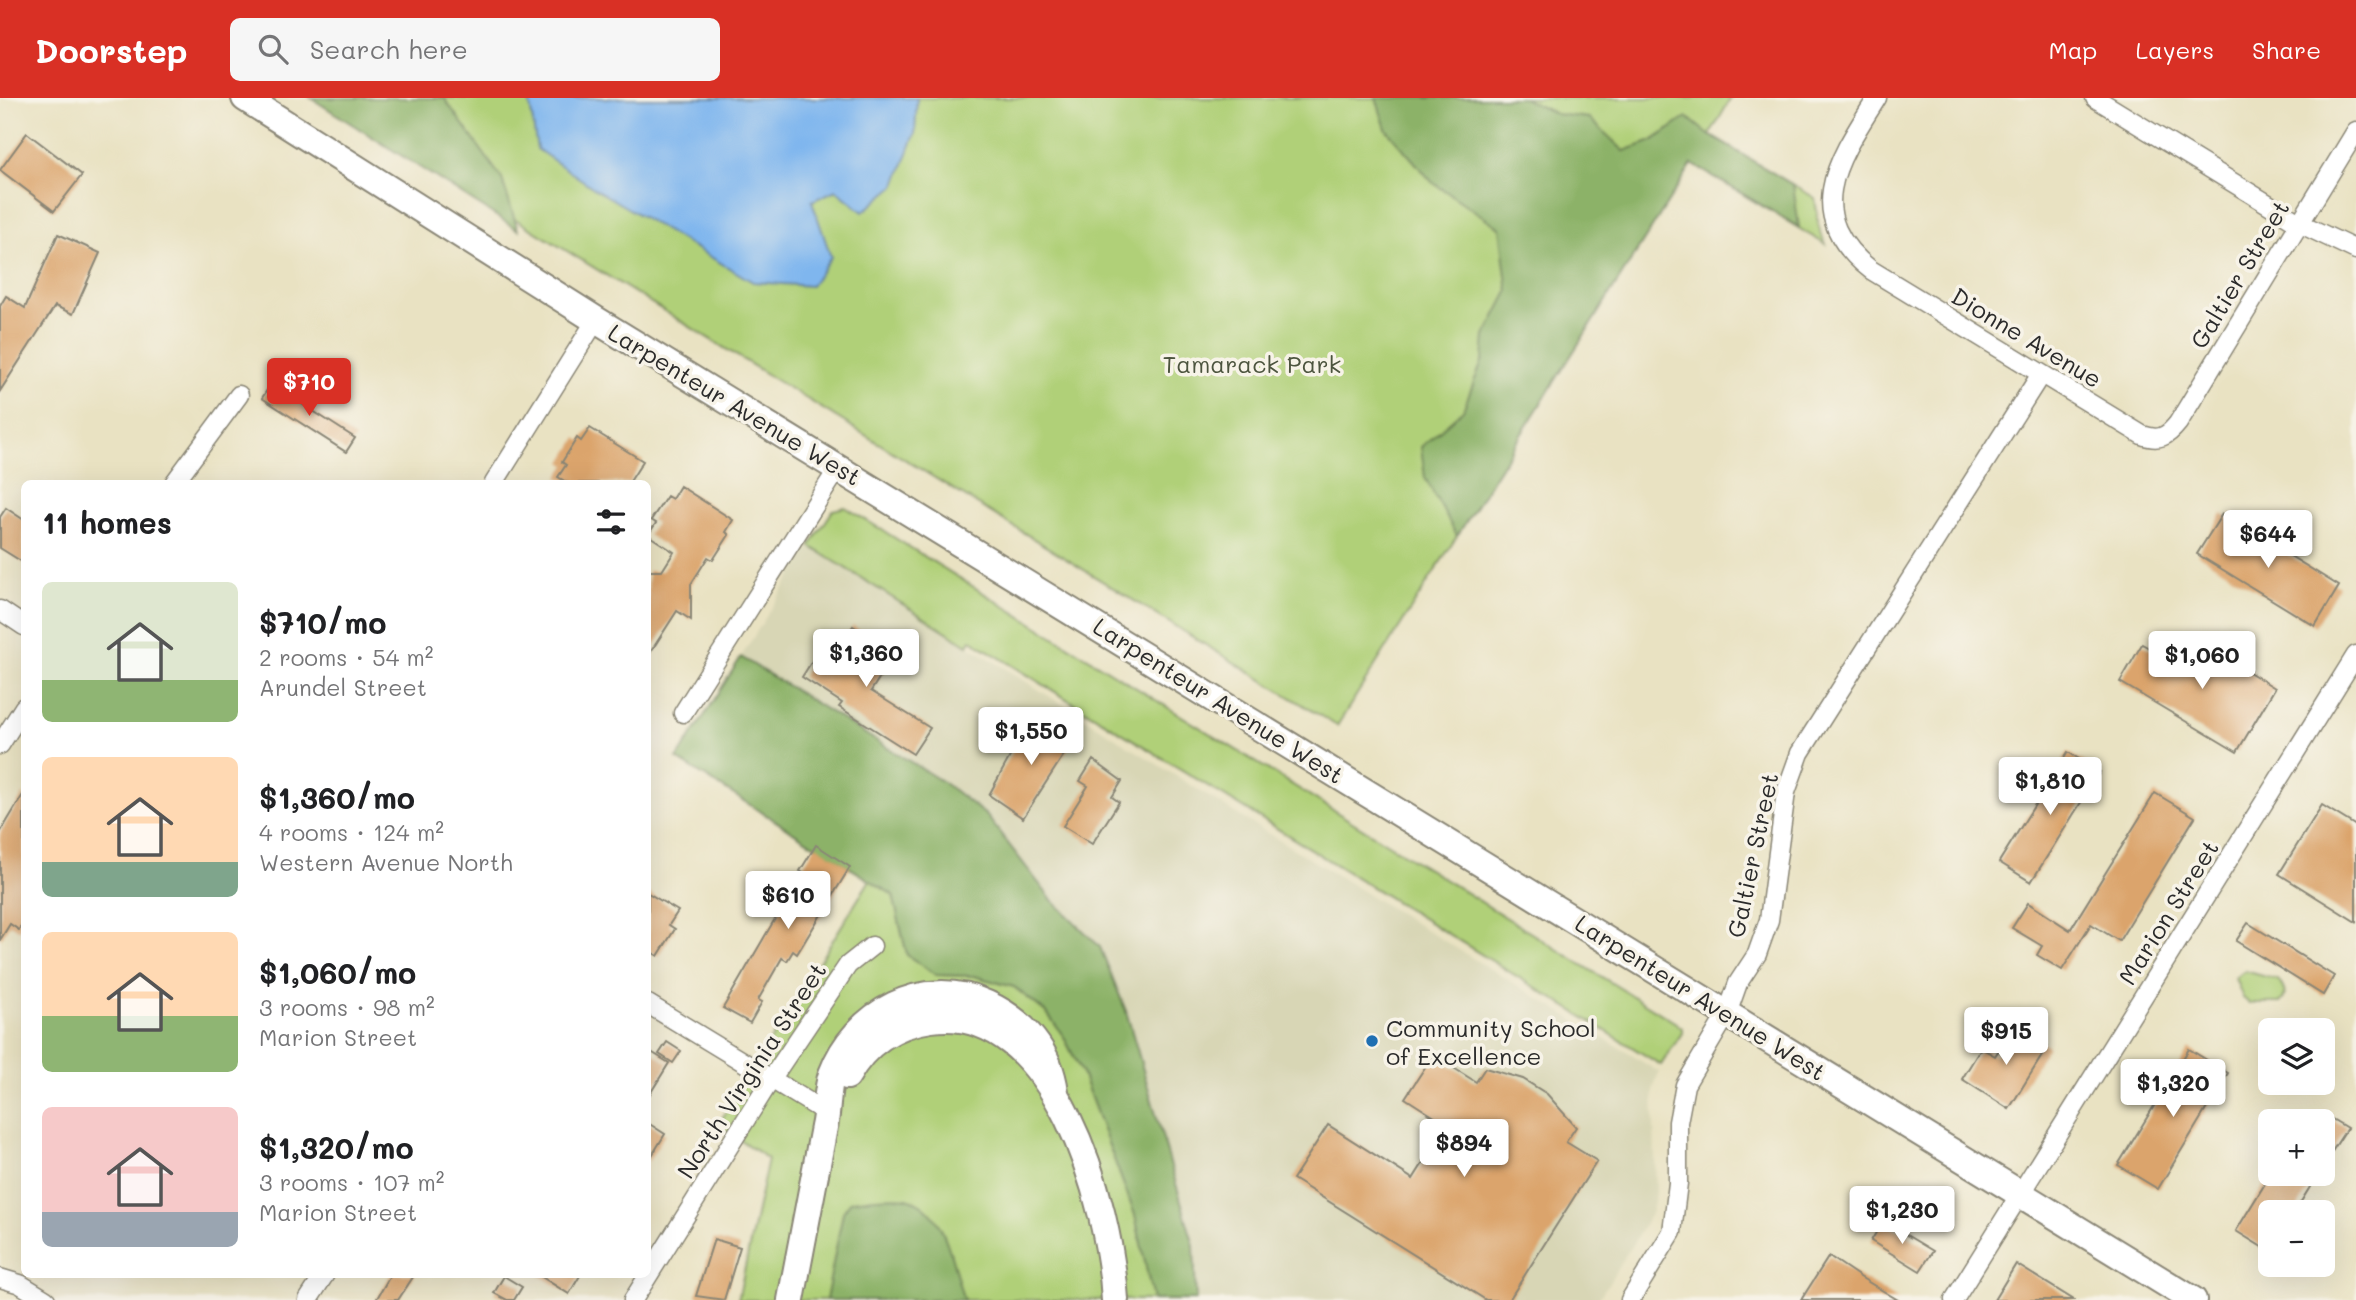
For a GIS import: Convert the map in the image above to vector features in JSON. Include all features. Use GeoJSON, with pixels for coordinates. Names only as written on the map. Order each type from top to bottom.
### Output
{"type":"FeatureCollection","features":[{"type":"Feature","properties":{"kind":"main road","name":"Larpenteur Avenue West"},"geometry":{"type":"LineString","coordinates":[[245,98],[596,320],[2193,1300]]}},
{"type":"Feature","properties":{"kind":"main road"},"geometry":{"type":"LineString","coordinates":[[791,1300],[827,1112],[857,1058],[882,1036],[901,1025],[947,1017],[973,1021],[1003,1034],[1022,1049],[1055,1092],[1084,1160],[1105,1228],[1115,1300]]}},
{"type":"Feature","properties":{"kind":"street","name":"Dionne Avenue"},"geometry":{"type":"LineString","coordinates":[[1877,98],[1843,153],[1831,187],[1831,208],[1835,226],[1856,258],[1871,270],[2141,435],[2160,439]]}},
{"type":"Feature","properties":{"kind":"street"},"geometry":{"type":"LineString","coordinates":[[2095,98],[2299,223],[2356,250]]}},
{"type":"Feature","properties":{"kind":"street","name":"Galtier Street"},"geometry":{"type":"LineString","coordinates":[[2160,439],[2178,423],[2356,131]]}},
{"type":"Feature","properties":{"kind":"street"},"geometry":{"type":"LineString","coordinates":[[496,480],[596,320]]}},
{"type":"Feature","properties":{"kind":"street","name":"Galtier Street"},"geometry":{"type":"LineString","coordinates":[[1630,1300],[1672,1232],[1678,1183],[1678,1122],[1685,1085],[1727,1014],[1738,983],[1757,954],[1769,920],[1786,792],[1801,754],[2040,374]]}},
{"type":"Feature","properties":{"kind":"street"},"geometry":{"type":"LineString","coordinates":[[176,480],[239,395]]}},
{"type":"Feature","properties":{"kind":"street"},"geometry":{"type":"LineString","coordinates":[[682,713],[839,467]]}},
{"type":"Feature","properties":{"kind":"street"},"geometry":{"type":"LineString","coordinates":[[0,610],[21,624]]}},
{"type":"Feature","properties":{"kind":"street","name":"Marion Street"},"geometry":{"type":"LineString","coordinates":[[1954,1300],[2356,655]]}},
{"type":"Feature","properties":{"kind":"street"},"geometry":{"type":"LineString","coordinates":[[0,746],[21,712]]}},
{"type":"Feature","properties":{"kind":"street","name":"North Virginia Street"},"geometry":{"type":"LineString","coordinates":[[651,1271],[770,1081],[848,965],[872,946]]}},
{"type":"Feature","properties":{"kind":"street"},"geometry":{"type":"LineString","coordinates":[[651,1006],[770,1081],[827,1112]]}},
{"type":"Feature","properties":{"kind":"street"},"geometry":{"type":"LineString","coordinates":[[0,1278],[20,1284],[46,1300]]}},
{"type":"Feature","properties":{"kind":"street"},"geometry":{"type":"LineString","coordinates":[[309,1300],[323,1278]]}},
{"type":"Feature","properties":{"kind":"street","name":"North Virginia Street"},"geometry":{"type":"LineString","coordinates":[[633,1300],[647,1278]]}},
{"type":"Feature","properties":{"kind":"shaded area","name":"Community School of Excellence"},"geometry":{"type":"Polygon","coordinates":[[[810,546],[1246,820],[1659,1072],[1653,1089],[1656,1193],[1651,1214],[1598,1300],[1196,1300],[1194,1246],[1100,947],[1051,899],[986,815],[943,782],[741,657],[810,546]]]}},
{"type":"Feature","properties":{"kind":"green space"},"geometry":{"type":"Polygon","coordinates":[[[311,98],[444,98],[502,179],[518,230],[311,98]]]}},
{"type":"Feature","properties":{"kind":"green space","name":"Tamarack Park"},"geometry":{"type":"Polygon","coordinates":[[[319,98],[1731,98],[1710,135],[1815,198],[1819,227],[1825,244],[1692,164],[1337,726],[319,98]]]}},
{"type":"Feature","properties":{"kind":"green space"},"geometry":{"type":"Polygon","coordinates":[[[1376,98],[1523,98],[1556,114],[1589,118],[1624,151],[1652,141],[1687,117],[1709,135],[1793,185],[1799,227],[1692,164],[1457,536],[1425,478],[1421,447],[1463,410],[1483,359],[1485,336],[1508,292],[1500,228],[1432,182],[1386,129],[1376,98]]]}},
{"type":"Feature","properties":{"kind":"green space"},"geometry":{"type":"Polygon","coordinates":[[[845,507],[1676,1023],[1682,1028],[1682,1033],[1661,1065],[971,640],[968,645],[810,546],[833,510],[845,507]]]}},
{"type":"Feature","properties":{"kind":"green space"},"geometry":{"type":"Polygon","coordinates":[[[741,657],[943,782],[986,815],[1051,899],[1100,947],[1126,1011],[1194,1246],[1196,1300],[1153,1300],[1135,1215],[1081,1071],[1064,1037],[1047,1013],[1014,987],[974,976],[936,975],[907,955],[893,895],[677,759],[741,657]]]}},
{"type":"Feature","properties":{"kind":"green space"},"geometry":{"type":"Polygon","coordinates":[[[870,880],[893,895],[907,955],[936,975],[974,976],[1014,987],[1047,1013],[1064,1037],[1081,1071],[1135,1215],[1153,1300],[738,1300],[768,1159],[718,1125],[870,880]]]}},
{"type":"Feature","properties":{"kind":"green space"},"geometry":{"type":"Polygon","coordinates":[[[2245,971],[2278,980],[2284,992],[2280,1003],[2249,1003],[2243,998],[2235,978],[2245,971]]]}},
{"type":"Feature","properties":{"kind":"green space"},"geometry":{"type":"Polygon","coordinates":[[[907,1198],[921,1204],[932,1214],[952,1256],[964,1300],[826,1300],[843,1212],[851,1201],[907,1198]]]}},
{"type":"Feature","properties":{"kind":"water"},"geometry":{"type":"Polygon","coordinates":[[[529,98],[917,98],[915,134],[896,185],[863,212],[836,190],[812,201],[831,257],[811,286],[753,282],[595,189],[537,149],[529,98]]]}},
{"type":"Feature","properties":{"kind":"building"},"geometry":{"type":"Polygon","coordinates":[[[27,133],[82,175],[54,211],[0,170],[27,133]]]}},
{"type":"Feature","properties":{"kind":"building"},"geometry":{"type":"Polygon","coordinates":[[[58,234],[100,253],[73,314],[55,306],[0,391],[0,306],[6,296],[25,308],[58,234]]]}},
{"type":"Feature","properties":{"kind":"building"},"geometry":{"type":"Polygon","coordinates":[[[271,384],[355,438],[346,452],[262,398],[271,384]]]}},
{"type":"Feature","properties":{"kind":"building"},"geometry":{"type":"Polygon","coordinates":[[[590,428],[643,461],[631,480],[563,480],[558,477],[566,465],[562,462],[577,438],[581,441],[590,428]]]}},
{"type":"Feature","properties":{"kind":"building"},"geometry":{"type":"Polygon","coordinates":[[[680,486],[733,520],[726,532],[729,535],[713,560],[708,557],[691,584],[691,620],[677,611],[651,651],[651,571],[662,571],[674,552],[651,537],[651,530],[656,523],[651,520],[667,496],[672,499],[680,486]]]}},
{"type":"Feature","properties":{"kind":"building"},"geometry":{"type":"Polygon","coordinates":[[[6,508],[21,518],[21,561],[0,548],[0,517],[6,508]]]}},
{"type":"Feature","properties":{"kind":"building"},"geometry":{"type":"Polygon","coordinates":[[[2222,514],[2339,586],[2315,626],[2197,554],[2222,514]]]}},
{"type":"Feature","properties":{"kind":"building"},"geometry":{"type":"Polygon","coordinates":[[[853,626],[895,653],[871,691],[930,728],[913,754],[839,707],[842,703],[802,677],[812,661],[822,667],[829,655],[833,658],[853,626]]]}},
{"type":"Feature","properties":{"kind":"building"},"geometry":{"type":"Polygon","coordinates":[[[2194,638],[2275,688],[2237,752],[2120,682],[2142,644],[2177,664],[2194,638]]]}},
{"type":"Feature","properties":{"kind":"building"},"geometry":{"type":"Polygon","coordinates":[[[1040,717],[1074,739],[1023,818],[989,795],[1019,740],[1024,742],[1040,717]]]}},
{"type":"Feature","properties":{"kind":"building"},"geometry":{"type":"Polygon","coordinates":[[[2068,752],[2100,772],[2031,882],[1999,862],[2068,752]]]}},
{"type":"Feature","properties":{"kind":"building"},"geometry":{"type":"Polygon","coordinates":[[[1093,760],[1122,781],[1112,797],[1119,802],[1092,844],[1063,826],[1088,786],[1080,781],[1093,760]]]}},
{"type":"Feature","properties":{"kind":"building"},"geometry":{"type":"Polygon","coordinates":[[[2155,793],[2195,817],[2119,941],[2091,924],[2062,970],[2037,955],[2042,946],[2012,928],[2028,903],[2070,930],[2155,793]]]}},
{"type":"Feature","properties":{"kind":"building"},"geometry":{"type":"Polygon","coordinates":[[[21,798],[21,926],[19,930],[10,924],[0,940],[0,833],[21,798]]]}},
{"type":"Feature","properties":{"kind":"building"},"geometry":{"type":"Polygon","coordinates":[[[2322,805],[2356,826],[2356,922],[2279,874],[2322,805]]]}},
{"type":"Feature","properties":{"kind":"building"},"geometry":{"type":"Polygon","coordinates":[[[816,845],[850,867],[797,954],[793,951],[787,961],[782,958],[758,1000],[762,1002],[750,1023],[723,1008],[786,900],[793,904],[809,877],[800,871],[816,845]]]}},
{"type":"Feature","properties":{"kind":"building"},"geometry":{"type":"Polygon","coordinates":[[[651,895],[678,911],[669,925],[675,929],[658,956],[651,952],[651,895]]]}},
{"type":"Feature","properties":{"kind":"building"},"geometry":{"type":"Polygon","coordinates":[[[2248,923],[2334,976],[2323,995],[2236,941],[2248,923]]]}},
{"type":"Feature","properties":{"kind":"building"},"geometry":{"type":"Polygon","coordinates":[[[2015,1025],[2048,1046],[2009,1109],[1962,1079],[1981,1048],[1995,1056],[2015,1025]]]}},
{"type":"Feature","properties":{"kind":"building"},"geometry":{"type":"Polygon","coordinates":[[[667,1042],[681,1051],[673,1063],[659,1054],[667,1042]]]}},
{"type":"Feature","properties":{"kind":"building"},"geometry":{"type":"Polygon","coordinates":[[[2189,1049],[2228,1073],[2158,1189],[2118,1165],[2189,1049]]]}},
{"type":"Feature","properties":{"kind":"building"},"geometry":{"type":"Polygon","coordinates":[[[651,1052],[669,1063],[651,1092],[651,1052]]]}},
{"type":"Feature","properties":{"kind":"building"},"geometry":{"type":"Polygon","coordinates":[[[1433,1055],[1476,1082],[1485,1068],[1523,1079],[1547,1094],[1576,1127],[1566,1142],[1597,1161],[1509,1300],[1486,1300],[1293,1179],[1328,1125],[1413,1179],[1447,1125],[1405,1098],[1433,1055]]]}},
{"type":"Feature","properties":{"kind":"building"},"geometry":{"type":"Polygon","coordinates":[[[2335,1121],[2347,1128],[2335,1147],[2335,1121]]]}},
{"type":"Feature","properties":{"kind":"building"},"geometry":{"type":"Polygon","coordinates":[[[651,1125],[665,1134],[651,1157],[651,1125]]]}},
{"type":"Feature","properties":{"kind":"building"},"geometry":{"type":"Polygon","coordinates":[[[2264,1186],[2311,1186],[2302,1200],[2258,1200],[2258,1245],[2236,1231],[2264,1186]]]}},
{"type":"Feature","properties":{"kind":"building"},"geometry":{"type":"Polygon","coordinates":[[[1883,1221],[1933,1251],[1920,1271],[1871,1241],[1883,1221]]]}},
{"type":"Feature","properties":{"kind":"building"},"geometry":{"type":"Polygon","coordinates":[[[714,1239],[740,1247],[724,1300],[696,1296],[714,1239]]]}},
{"type":"Feature","properties":{"kind":"building"},"geometry":{"type":"Polygon","coordinates":[[[1829,1256],[1860,1277],[1898,1300],[1801,1300],[1829,1256]]]}},
{"type":"Feature","properties":{"kind":"building"},"geometry":{"type":"Polygon","coordinates":[[[2016,1264],[2074,1300],[1994,1300],[2016,1264]]]}},
{"type":"Feature","properties":{"kind":"building"},"geometry":{"type":"Polygon","coordinates":[[[389,1278],[412,1278],[398,1300],[376,1300],[389,1278]]]}},
{"type":"Feature","properties":{"kind":"building"},"geometry":{"type":"Polygon","coordinates":[[[503,1278],[522,1287],[514,1300],[507,1300],[494,1293],[503,1278]]]}},
{"type":"Feature","properties":{"kind":"building"},"geometry":{"type":"Polygon","coordinates":[[[543,1278],[579,1278],[569,1294],[543,1278]]]}},
{"type":"Feature","properties":{"kind":"place","name":"Community School of Excellence"},"geometry":{"type":"Point","coordinates":[1372,1041]}}]}
